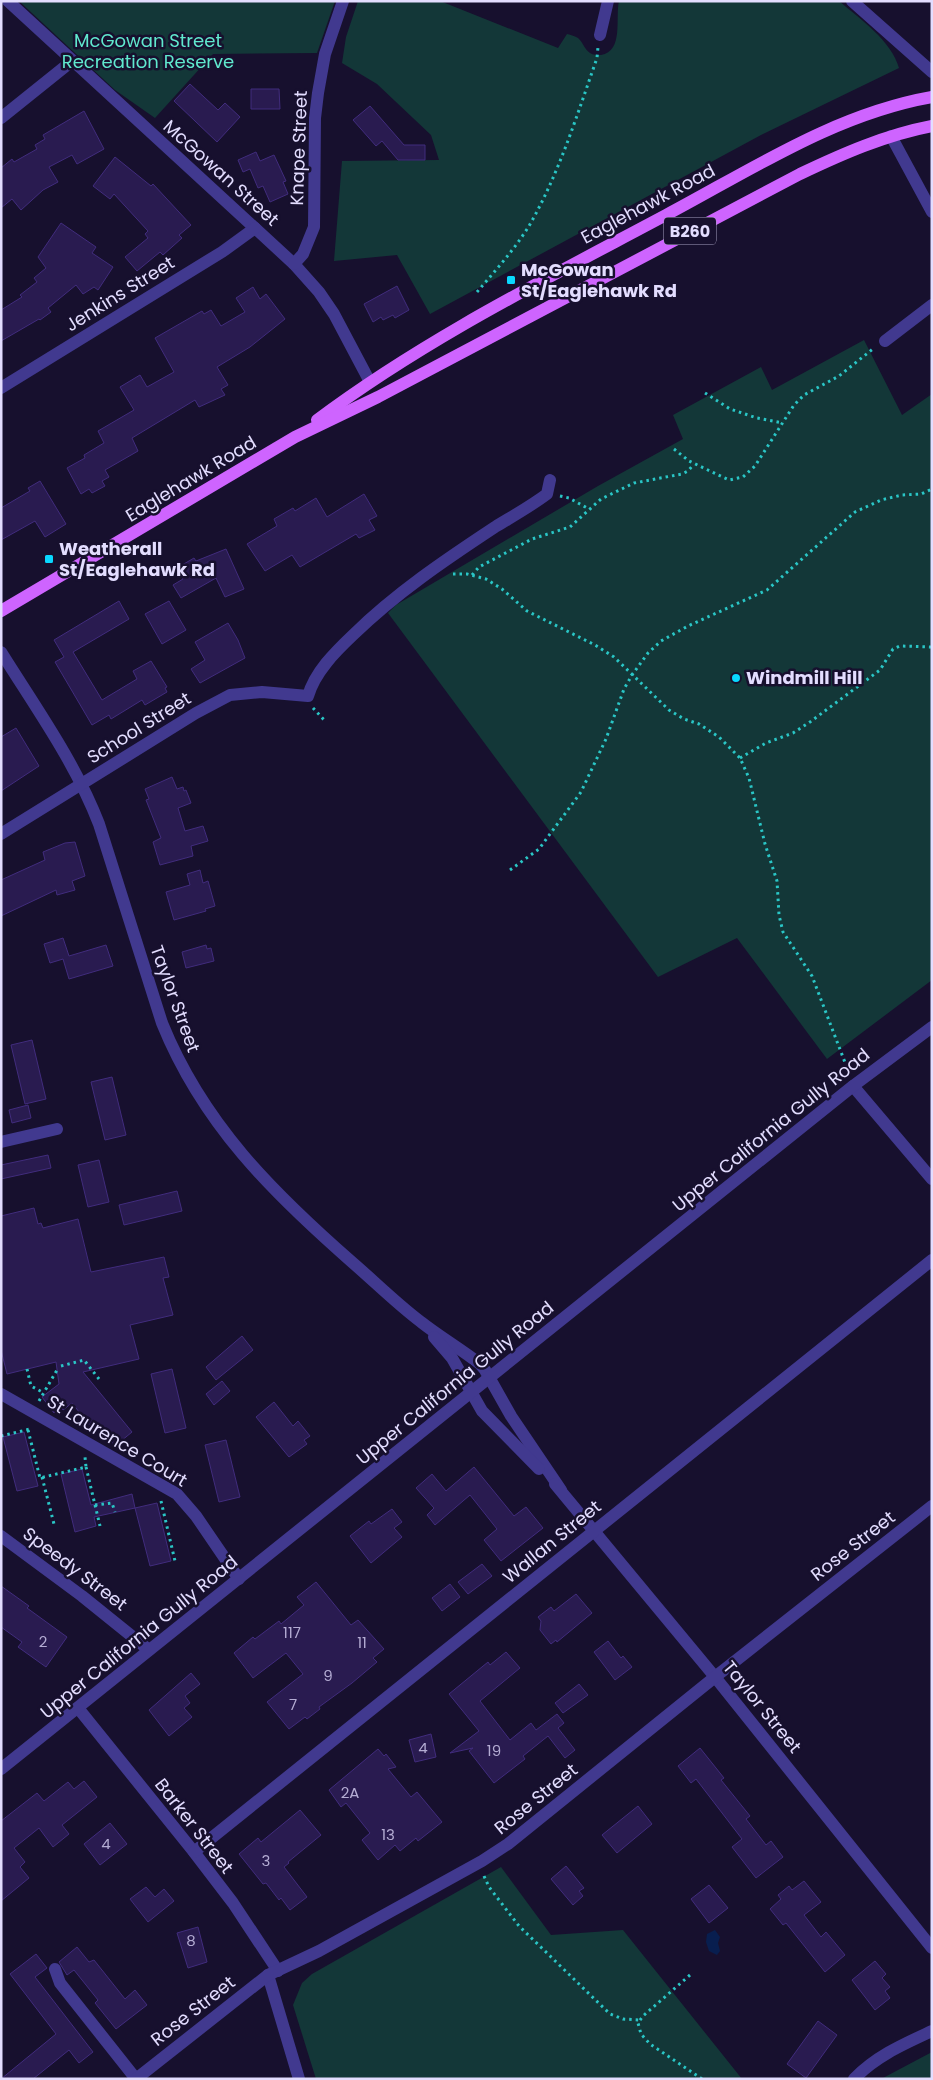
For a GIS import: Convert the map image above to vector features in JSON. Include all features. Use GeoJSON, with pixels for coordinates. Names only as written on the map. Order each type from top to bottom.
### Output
{"type":"FeatureCollection","features":[{"type":"Feature","properties":{"kind":"main road","name":"Eaglehawk Road"},"geometry":{"type":"LineString","coordinates":[[295,437],[370,382],[501,305],[794,146],[844,123],[900,104],[932,97]]}},
{"type":"Feature","properties":{"kind":"main road","name":"Eaglehawk Road"},"geometry":{"type":"LineString","coordinates":[[1,611],[295,437],[378,397],[792,178],[860,147],[891,136],[932,126]]}},
{"type":"Feature","properties":{"kind":"main road","name":"McGowan Street"},"geometry":{"type":"LineString","coordinates":[[370,382],[378,397]]}},
{"type":"Feature","properties":{"kind":"street","name":"McGowan Street"},"geometry":{"type":"LineString","coordinates":[[8,1],[294,264],[319,292],[334,314],[370,382]]}},
{"type":"Feature","properties":{"kind":"street","name":"Knape Street"},"geometry":{"type":"LineString","coordinates":[[294,264],[306,248],[314,227],[315,118],[318,93],[325,54],[343,1]]}},
{"type":"Feature","properties":{"kind":"street"},"geometry":{"type":"LineString","coordinates":[[600,35],[608,1]]}},
{"type":"Feature","properties":{"kind":"street"},"geometry":{"type":"LineString","coordinates":[[852,1],[932,72]]}},
{"type":"Feature","properties":{"kind":"street"},"geometry":{"type":"LineString","coordinates":[[1,118],[72,61]]}},
{"type":"Feature","properties":{"kind":"street"},"geometry":{"type":"LineString","coordinates":[[891,136],[932,212]]}},
{"type":"Feature","properties":{"kind":"street","name":"Jenkins Street"},"geometry":{"type":"LineString","coordinates":[[1,388],[222,252],[255,228]]}},
{"type":"Feature","properties":{"kind":"street"},"geometry":{"type":"LineString","coordinates":[[885,341],[932,305]]}},
{"type":"Feature","properties":{"kind":"street"},"geometry":{"type":"LineString","coordinates":[[547,494],[550,480]]}},
{"type":"Feature","properties":{"kind":"street","name":"School Street"},"geometry":{"type":"LineString","coordinates":[[1,834],[196,713],[230,695],[256,692],[308,696],[319,674],[338,650],[376,613],[417,580],[547,494]]}},
{"type":"Feature","properties":{"kind":"street","name":"Taylor Street"},"geometry":{"type":"LineString","coordinates":[[1,652],[82,784],[99,824],[162,1023],[174,1054],[209,1113],[267,1183],[324,1238],[421,1322],[480,1364],[490,1378],[507,1410],[561,1490]]}},
{"type":"Feature","properties":{"kind":"street","name":"Upper California Gully Road"},"geometry":{"type":"LineString","coordinates":[[1,1769],[854,1086],[932,1026]]}},
{"type":"Feature","properties":{"kind":"street"},"geometry":{"type":"LineString","coordinates":[[854,1086],[932,1179]]}},
{"type":"Feature","properties":{"kind":"street"},"geometry":{"type":"LineString","coordinates":[[1,1142],[57,1129]]}},
{"type":"Feature","properties":{"kind":"street","name":"Wallan Street"},"geometry":{"type":"LineString","coordinates":[[194,1852],[932,1260]]}},
{"type":"Feature","properties":{"kind":"street","name":"Taylor Street"},"geometry":{"type":"LineString","coordinates":[[421,1322],[452,1358],[482,1411],[561,1490],[715,1677],[932,1948]]}},
{"type":"Feature","properties":{"kind":"street","name":"St Laurence Court"},"geometry":{"type":"LineString","coordinates":[[1,1394],[177,1494],[186,1503],[238,1580]]}},
{"type":"Feature","properties":{"kind":"street","name":"Rose Street"},"geometry":{"type":"LineString","coordinates":[[136,2079],[273,1973],[319,1951],[482,1861],[521,1834],[715,1677],[932,1506]]}},
{"type":"Feature","properties":{"kind":"street","name":"Speedy Street"},"geometry":{"type":"LineString","coordinates":[[1,1536],[82,1596],[150,1650]]}},
{"type":"Feature","properties":{"kind":"street","name":"Barker Street"},"geometry":{"type":"LineString","coordinates":[[78,1708],[194,1852],[232,1903],[273,1973],[299,2079]]}},
{"type":"Feature","properties":{"kind":"street"},"geometry":{"type":"LineString","coordinates":[[54,1968],[60,1983],[136,2079]]}},
{"type":"Feature","properties":{"kind":"street"},"geometry":{"type":"LineString","coordinates":[[854,2079],[870,2064],[885,2054],[932,2031]]}},
{"type":"Feature","properties":{"kind":"path"},"geometry":{"type":"LineString","coordinates":[[477,292],[520,239],[537,211],[570,137],[597,58],[600,35]]}},
{"type":"Feature","properties":{"kind":"path"},"geometry":{"type":"LineString","coordinates":[[674,450],[694,464],[729,480],[743,477],[756,466],[794,405],[804,395],[839,376],[885,341]]}},
{"type":"Feature","properties":{"kind":"path"},"geometry":{"type":"LineString","coordinates":[[706,393],[730,408],[757,418],[783,423]]}},
{"type":"Feature","properties":{"kind":"path"},"geometry":{"type":"LineString","coordinates":[[472,574],[478,567],[532,539],[570,527],[601,499],[634,483],[682,474],[688,471],[694,464]]}},
{"type":"Feature","properties":{"kind":"path"},"geometry":{"type":"LineString","coordinates":[[510,870],[539,848],[581,792],[603,747],[614,713],[632,675],[648,653],[661,641],[721,610],[767,590],[855,512],[882,500],[902,495],[921,494],[932,489]]}},
{"type":"Feature","properties":{"kind":"path"},"geometry":{"type":"LineString","coordinates":[[547,494],[569,498],[588,509]]}},
{"type":"Feature","properties":{"kind":"path"},"geometry":{"type":"LineString","coordinates":[[446,575],[472,574],[494,583],[538,618],[595,645],[614,657],[669,710],[719,736],[740,758],[749,778],[764,844],[777,881],[779,914],[783,932],[812,976],[854,1086]]}},
{"type":"Feature","properties":{"kind":"path"},"geometry":{"type":"LineString","coordinates":[[740,758],[766,743],[793,733],[810,722],[880,670],[893,649],[900,646],[932,647]]}},
{"type":"Feature","properties":{"kind":"path"},"geometry":{"type":"LineString","coordinates":[[61,1366],[84,1360],[99,1378]]}},
{"type":"Feature","properties":{"kind":"path"},"geometry":{"type":"LineString","coordinates":[[27,1369],[31,1386],[44,1393]]}},
{"type":"Feature","properties":{"kind":"path"},"geometry":{"type":"LineString","coordinates":[[33,1412],[57,1370]]}},
{"type":"Feature","properties":{"kind":"path"},"geometry":{"type":"LineString","coordinates":[[1,1436],[43,1426],[47,1420]]}},
{"type":"Feature","properties":{"kind":"path"},"geometry":{"type":"LineString","coordinates":[[28,1430],[54,1524]]}},
{"type":"Feature","properties":{"kind":"path"},"geometry":{"type":"LineString","coordinates":[[88,1452],[84,1459],[100,1526]]}},
{"type":"Feature","properties":{"kind":"path"},"geometry":{"type":"LineString","coordinates":[[42,1477],[86,1466]]}},
{"type":"Feature","properties":{"kind":"path"},"geometry":{"type":"LineString","coordinates":[[163,1486],[160,1495],[175,1561]]}},
{"type":"Feature","properties":{"kind":"path"},"geometry":{"type":"LineString","coordinates":[[95,1505],[112,1502],[115,1512]]}},
{"type":"Feature","properties":{"kind":"path"},"geometry":{"type":"LineString","coordinates":[[482,1861],[488,1887],[519,1926],[610,2014],[623,2019],[640,2020]]}},
{"type":"Feature","properties":{"kind":"path"},"geometry":{"type":"LineString","coordinates":[[690,1975],[638,2023],[641,2034],[650,2044],[702,2079]]}},
{"type":"Feature","properties":{"kind":"green space","name":"McGowan Street Recreation Reserve"},"geometry":{"type":"Polygon","coordinates":[[[19,1],[335,1],[317,53],[213,54],[155,118],[115,90],[19,1]]]}},
{"type":"Feature","properties":{"kind":"green space"},"geometry":{"type":"Polygon","coordinates":[[[358,1],[440,1],[558,48],[567,34],[577,37],[590,53],[601,55],[608,52],[616,41],[619,1],[839,1],[874,31],[889,48],[899,68],[761,135],[430,314],[397,255],[334,261],[342,161],[439,160],[431,135],[377,84],[342,63],[346,37],[358,1]]]}},
{"type":"Feature","properties":{"kind":"green space"},"geometry":{"type":"Polygon","coordinates":[[[864,340],[902,415],[932,394],[932,980],[827,1059],[737,938],[658,977],[388,613],[396,605],[598,486],[683,439],[673,415],[761,367],[772,390],[864,340]]]}},
{"type":"Feature","properties":{"kind":"green space"},"geometry":{"type":"Polygon","coordinates":[[[501,1867],[551,1935],[623,1930],[742,2079],[316,2079],[293,2005],[302,1983],[312,1974],[501,1867]]]}},
{"type":"Feature","properties":{"kind":"green space"},"geometry":{"type":"Polygon","coordinates":[[[932,2052],[932,2079],[883,2079],[883,2078],[932,2052]]]}},
{"type":"Feature","properties":{"kind":"water"},"geometry":{"type":"Polygon","coordinates":[[[715,1930],[720,1937],[718,1943],[720,1951],[717,1955],[709,1951],[706,1942],[707,1934],[715,1930]]]}},
{"type":"Feature","properties":{"kind":"building"},"geometry":{"type":"Polygon","coordinates":[[[190,84],[218,110],[225,103],[240,117],[217,142],[174,101],[190,84]]]}},
{"type":"Feature","properties":{"kind":"building"},"geometry":{"type":"Polygon","coordinates":[[[251,89],[279,89],[280,109],[251,109],[251,89]]]}},
{"type":"Feature","properties":{"kind":"building"},"geometry":{"type":"Polygon","coordinates":[[[370,106],[404,145],[425,145],[425,160],[398,160],[382,141],[376,146],[353,120],[370,106]]]}},
{"type":"Feature","properties":{"kind":"building"},"geometry":{"type":"Polygon","coordinates":[[[84,111],[104,149],[77,164],[72,155],[49,167],[58,182],[43,190],[21,210],[12,199],[1,208],[1,168],[12,159],[14,162],[37,149],[35,145],[45,139],[43,135],[84,111]]]}},
{"type":"Feature","properties":{"kind":"building"},"geometry":{"type":"Polygon","coordinates":[[[256,152],[260,161],[274,155],[286,181],[283,182],[288,194],[270,202],[263,186],[258,188],[250,169],[243,172],[238,160],[256,152]]]}},
{"type":"Feature","properties":{"kind":"building"},"geometry":{"type":"Polygon","coordinates":[[[115,157],[151,186],[153,184],[191,225],[179,235],[182,238],[163,255],[160,252],[137,271],[125,257],[148,238],[145,234],[148,231],[114,194],[110,199],[93,186],[115,157]]]}},
{"type":"Feature","properties":{"kind":"building"},"geometry":{"type":"Polygon","coordinates":[[[61,223],[96,247],[92,253],[113,267],[98,290],[94,287],[83,294],[76,285],[48,308],[51,312],[1,341],[1,310],[22,297],[20,295],[37,282],[34,278],[46,268],[38,257],[61,223]]]}},
{"type":"Feature","properties":{"kind":"building"},"geometry":{"type":"Polygon","coordinates":[[[397,286],[409,310],[395,318],[393,315],[383,320],[381,317],[373,322],[364,304],[397,286]]]}},
{"type":"Feature","properties":{"kind":"building"},"geometry":{"type":"Polygon","coordinates":[[[253,287],[260,299],[266,294],[285,319],[250,347],[217,367],[228,385],[221,389],[225,395],[199,407],[195,400],[132,438],[138,451],[105,470],[109,477],[102,481],[105,486],[92,493],[89,489],[81,494],[67,468],[85,458],[84,455],[104,443],[98,431],[134,410],[120,387],[140,375],[147,387],[174,372],[155,338],[202,311],[204,314],[211,310],[221,326],[245,312],[236,298],[253,287]]]}},
{"type":"Feature","properties":{"kind":"building"},"geometry":{"type":"Polygon","coordinates":[[[40,481],[66,524],[45,537],[35,521],[1,540],[1,508],[30,491],[28,488],[40,481]]]}},
{"type":"Feature","properties":{"kind":"building"},"geometry":{"type":"Polygon","coordinates":[[[364,494],[377,516],[369,520],[375,530],[359,538],[356,534],[300,567],[292,555],[265,571],[247,544],[277,526],[274,519],[293,508],[295,511],[316,498],[327,517],[364,494]]]}},
{"type":"Feature","properties":{"kind":"building"},"geometry":{"type":"Polygon","coordinates":[[[226,549],[244,589],[225,597],[216,578],[181,598],[173,585],[183,579],[177,568],[194,558],[196,561],[226,549]]]}},
{"type":"Feature","properties":{"kind":"building"},"geometry":{"type":"Polygon","coordinates":[[[119,601],[129,619],[73,652],[102,700],[137,679],[133,671],[151,661],[167,687],[165,688],[167,692],[145,705],[142,700],[111,719],[109,715],[92,725],[55,662],[64,657],[54,640],[119,601]]]}},
{"type":"Feature","properties":{"kind":"building"},"geometry":{"type":"Polygon","coordinates":[[[169,601],[186,630],[162,644],[145,614],[169,601]]]}},
{"type":"Feature","properties":{"kind":"building"},"geometry":{"type":"Polygon","coordinates":[[[228,623],[238,640],[245,658],[200,683],[191,669],[205,660],[195,642],[228,623]]]}},
{"type":"Feature","properties":{"kind":"building"},"geometry":{"type":"Polygon","coordinates":[[[16,728],[39,766],[1,791],[1,737],[16,728]]]}},
{"type":"Feature","properties":{"kind":"building"},"geometry":{"type":"Polygon","coordinates":[[[172,777],[177,789],[183,787],[184,791],[186,790],[191,803],[178,808],[185,831],[203,826],[208,841],[191,846],[193,856],[160,865],[153,842],[161,838],[146,800],[149,799],[145,789],[172,777]]]}},
{"type":"Feature","properties":{"kind":"building"},"geometry":{"type":"Polygon","coordinates":[[[75,842],[85,876],[72,881],[75,890],[57,895],[56,890],[1,916],[1,880],[45,860],[43,852],[65,843],[75,842]]]}},
{"type":"Feature","properties":{"kind":"building"},"geometry":{"type":"Polygon","coordinates":[[[200,870],[203,883],[208,881],[215,906],[205,909],[206,911],[174,920],[166,892],[190,885],[187,874],[200,870]]]}},
{"type":"Feature","properties":{"kind":"building"},"geometry":{"type":"Polygon","coordinates":[[[63,938],[69,956],[106,945],[113,966],[69,979],[63,959],[50,963],[44,944],[63,938]]]}},
{"type":"Feature","properties":{"kind":"building"},"geometry":{"type":"Polygon","coordinates":[[[206,945],[207,949],[211,948],[214,961],[186,968],[182,952],[206,945]]]}},
{"type":"Feature","properties":{"kind":"building"},"geometry":{"type":"Polygon","coordinates":[[[32,1040],[46,1099],[25,1104],[11,1045],[32,1040]]]}},
{"type":"Feature","properties":{"kind":"building"},"geometry":{"type":"Polygon","coordinates":[[[112,1077],[126,1135],[105,1140],[91,1082],[112,1077]]]}},
{"type":"Feature","properties":{"kind":"building"},"geometry":{"type":"Polygon","coordinates":[[[28,1105],[31,1118],[12,1123],[9,1110],[28,1105]]]}},
{"type":"Feature","properties":{"kind":"building"},"geometry":{"type":"Polygon","coordinates":[[[48,1155],[51,1168],[1,1179],[1,1165],[48,1155]]]}},
{"type":"Feature","properties":{"kind":"building"},"geometry":{"type":"Polygon","coordinates":[[[99,1160],[109,1202],[88,1207],[78,1165],[99,1160]]]}},
{"type":"Feature","properties":{"kind":"building"},"geometry":{"type":"Polygon","coordinates":[[[177,1191],[182,1211],[124,1225],[119,1205],[177,1191]]]}},
{"type":"Feature","properties":{"kind":"building"},"geometry":{"type":"Polygon","coordinates":[[[34,1208],[38,1224],[41,1223],[43,1228],[78,1219],[91,1272],[164,1257],[169,1277],[163,1278],[173,1315],[130,1325],[139,1359],[83,1372],[132,1432],[115,1446],[101,1427],[95,1432],[72,1403],[63,1410],[61,1407],[54,1413],[42,1397],[59,1384],[56,1362],[7,1374],[1,1350],[1,1216],[34,1208]]]}},
{"type":"Feature","properties":{"kind":"building"},"geometry":{"type":"Polygon","coordinates":[[[242,1336],[253,1350],[216,1380],[206,1367],[242,1336]]]}},
{"type":"Feature","properties":{"kind":"building"},"geometry":{"type":"Polygon","coordinates":[[[172,1369],[186,1428],[165,1433],[151,1374],[172,1369]]]}},
{"type":"Feature","properties":{"kind":"building"},"geometry":{"type":"Polygon","coordinates":[[[222,1381],[230,1391],[214,1405],[206,1394],[222,1381]]]}},
{"type":"Feature","properties":{"kind":"building"},"geometry":{"type":"Polygon","coordinates":[[[274,1402],[293,1426],[298,1421],[310,1436],[304,1440],[307,1444],[289,1457],[256,1417],[274,1402]]]}},
{"type":"Feature","properties":{"kind":"building"},"geometry":{"type":"Polygon","coordinates":[[[24,1432],[38,1486],[17,1491],[3,1437],[24,1432]]]}},
{"type":"Feature","properties":{"kind":"building"},"geometry":{"type":"Polygon","coordinates":[[[226,1440],[240,1497],[219,1502],[205,1445],[226,1440]]]}},
{"type":"Feature","properties":{"kind":"building"},"geometry":{"type":"Polygon","coordinates":[[[474,1467],[514,1516],[526,1507],[543,1528],[501,1561],[484,1540],[497,1529],[470,1495],[435,1525],[427,1515],[434,1508],[416,1488],[432,1474],[446,1491],[474,1467]]]}},
{"type":"Feature","properties":{"kind":"building"},"geometry":{"type":"Polygon","coordinates":[[[82,1469],[91,1505],[132,1494],[135,1508],[94,1517],[96,1526],[75,1532],[61,1474],[82,1469]]]}},
{"type":"Feature","properties":{"kind":"building"},"geometry":{"type":"Polygon","coordinates":[[[157,1503],[171,1561],[150,1566],[135,1508],[157,1503]]]}},
{"type":"Feature","properties":{"kind":"building"},"geometry":{"type":"Polygon","coordinates":[[[392,1509],[402,1522],[394,1528],[402,1537],[371,1563],[350,1536],[369,1521],[371,1524],[392,1509]]]}},
{"type":"Feature","properties":{"kind":"building"},"geometry":{"type":"Polygon","coordinates":[[[482,1564],[492,1576],[468,1594],[458,1582],[482,1564]]]}},
{"type":"Feature","properties":{"kind":"building"},"geometry":{"type":"Polygon","coordinates":[[[316,1582],[351,1625],[358,1620],[384,1649],[373,1658],[377,1662],[319,1707],[320,1709],[307,1719],[305,1717],[289,1729],[267,1702],[303,1674],[286,1653],[253,1678],[234,1653],[253,1637],[255,1639],[279,1621],[281,1624],[304,1605],[297,1597],[316,1582]]]}},
{"type":"Feature","properties":{"kind":"building"},"geometry":{"type":"Polygon","coordinates":[[[450,1584],[460,1597],[442,1611],[432,1598],[450,1584]]]}},
{"type":"Feature","properties":{"kind":"building"},"geometry":{"type":"Polygon","coordinates":[[[1,1586],[29,1606],[27,1608],[67,1637],[46,1667],[18,1647],[22,1642],[1,1627],[1,1586]]]}},
{"type":"Feature","properties":{"kind":"building"},"geometry":{"type":"Polygon","coordinates":[[[576,1594],[592,1613],[557,1642],[556,1640],[551,1644],[540,1630],[541,1621],[538,1617],[551,1607],[554,1611],[576,1594]]]}},
{"type":"Feature","properties":{"kind":"building"},"geometry":{"type":"Polygon","coordinates":[[[608,1641],[621,1658],[623,1656],[632,1667],[615,1680],[594,1652],[608,1641]]]}},
{"type":"Feature","properties":{"kind":"building"},"geometry":{"type":"Polygon","coordinates":[[[506,1652],[520,1668],[480,1701],[510,1740],[531,1723],[536,1730],[557,1714],[564,1723],[558,1728],[575,1750],[565,1758],[548,1736],[523,1756],[525,1759],[494,1783],[469,1751],[473,1748],[450,1753],[479,1731],[449,1694],[488,1662],[490,1665],[506,1652]]]}},
{"type":"Feature","properties":{"kind":"building"},"geometry":{"type":"Polygon","coordinates":[[[191,1673],[200,1684],[185,1696],[190,1703],[184,1708],[192,1717],[169,1736],[149,1710],[191,1673]]]}},
{"type":"Feature","properties":{"kind":"building"},"geometry":{"type":"Polygon","coordinates":[[[579,1684],[588,1695],[563,1713],[555,1703],[579,1684]]]}},
{"type":"Feature","properties":{"kind":"building"},"geometry":{"type":"Polygon","coordinates":[[[431,1734],[436,1757],[415,1762],[409,1740],[431,1734]]]}},
{"type":"Feature","properties":{"kind":"building"},"geometry":{"type":"Polygon","coordinates":[[[700,1748],[724,1778],[721,1780],[750,1816],[746,1819],[766,1845],[771,1841],[783,1857],[756,1878],[732,1847],[742,1839],[696,1779],[691,1783],[678,1766],[700,1748]]]}},
{"type":"Feature","properties":{"kind":"building"},"geometry":{"type":"Polygon","coordinates":[[[378,1749],[384,1756],[386,1754],[396,1767],[388,1769],[411,1797],[417,1792],[442,1822],[418,1841],[416,1838],[400,1851],[395,1845],[378,1860],[362,1840],[370,1833],[346,1803],[341,1807],[329,1790],[378,1749]]]}},
{"type":"Feature","properties":{"kind":"building"},"geometry":{"type":"Polygon","coordinates":[[[84,1781],[97,1797],[62,1825],[69,1834],[53,1847],[39,1828],[14,1848],[25,1862],[20,1867],[29,1878],[1,1901],[1,1821],[37,1793],[44,1801],[68,1782],[74,1789],[84,1781]]]}},
{"type":"Feature","properties":{"kind":"building"},"geometry":{"type":"Polygon","coordinates":[[[638,1806],[652,1824],[617,1853],[602,1835],[638,1806]]]}},
{"type":"Feature","properties":{"kind":"building"},"geometry":{"type":"Polygon","coordinates":[[[300,1810],[321,1835],[284,1867],[307,1897],[290,1910],[281,1898],[279,1900],[266,1883],[263,1884],[239,1854],[258,1838],[261,1842],[300,1810]]]}},
{"type":"Feature","properties":{"kind":"building"},"geometry":{"type":"Polygon","coordinates":[[[110,1823],[127,1844],[100,1865],[84,1844],[110,1823]]]}},
{"type":"Feature","properties":{"kind":"building"},"geometry":{"type":"Polygon","coordinates":[[[566,1866],[584,1888],[579,1891],[583,1896],[573,1905],[551,1879],[566,1866]]]}},
{"type":"Feature","properties":{"kind":"building"},"geometry":{"type":"Polygon","coordinates":[[[804,1881],[821,1902],[804,1915],[821,1937],[826,1932],[845,1955],[825,1972],[786,1923],[783,1925],[770,1909],[781,1899],[778,1895],[789,1886],[792,1890],[804,1881]]]}},
{"type":"Feature","properties":{"kind":"building"},"geometry":{"type":"Polygon","coordinates":[[[709,1885],[728,1908],[709,1923],[691,1899],[709,1885]]]}},
{"type":"Feature","properties":{"kind":"building"},"geometry":{"type":"Polygon","coordinates":[[[146,1887],[155,1897],[164,1889],[174,1901],[148,1922],[130,1899],[146,1887]]]}},
{"type":"Feature","properties":{"kind":"building"},"geometry":{"type":"Polygon","coordinates":[[[198,1927],[207,1962],[188,1968],[177,1933],[198,1927]]]}},
{"type":"Feature","properties":{"kind":"building"},"geometry":{"type":"Polygon","coordinates":[[[77,1947],[89,1962],[94,1960],[125,1999],[135,1990],[147,2005],[116,2029],[95,2003],[98,2000],[74,1970],[67,1975],[59,1962],[77,1947]]]}},
{"type":"Feature","properties":{"kind":"building"},"geometry":{"type":"Polygon","coordinates":[[[36,1954],[47,1968],[35,1977],[93,2052],[79,2063],[69,2050],[33,2079],[1,2079],[56,2034],[10,1974],[36,1954]]]}},
{"type":"Feature","properties":{"kind":"building"},"geometry":{"type":"Polygon","coordinates":[[[875,1961],[886,1974],[882,1978],[890,1987],[885,1991],[890,1998],[875,2010],[852,1980],[875,1961]]]}},
{"type":"Feature","properties":{"kind":"building"},"geometry":{"type":"Polygon","coordinates":[[[818,2021],[837,2035],[806,2078],[787,2064],[818,2021]]]}},
{"type":"Feature","properties":{"kind":"place","name":"McGowan St/Eaglehawk Rd"},"geometry":{"type":"Point","coordinates":[511,280]}},
{"type":"Feature","properties":{"kind":"place","name":"Weatherall St/Eaglehawk Rd"},"geometry":{"type":"Point","coordinates":[49,559]}},
{"type":"Feature","properties":{"kind":"place","name":"Windmill Hill"},"geometry":{"type":"Point","coordinates":[736,678]}}]}
